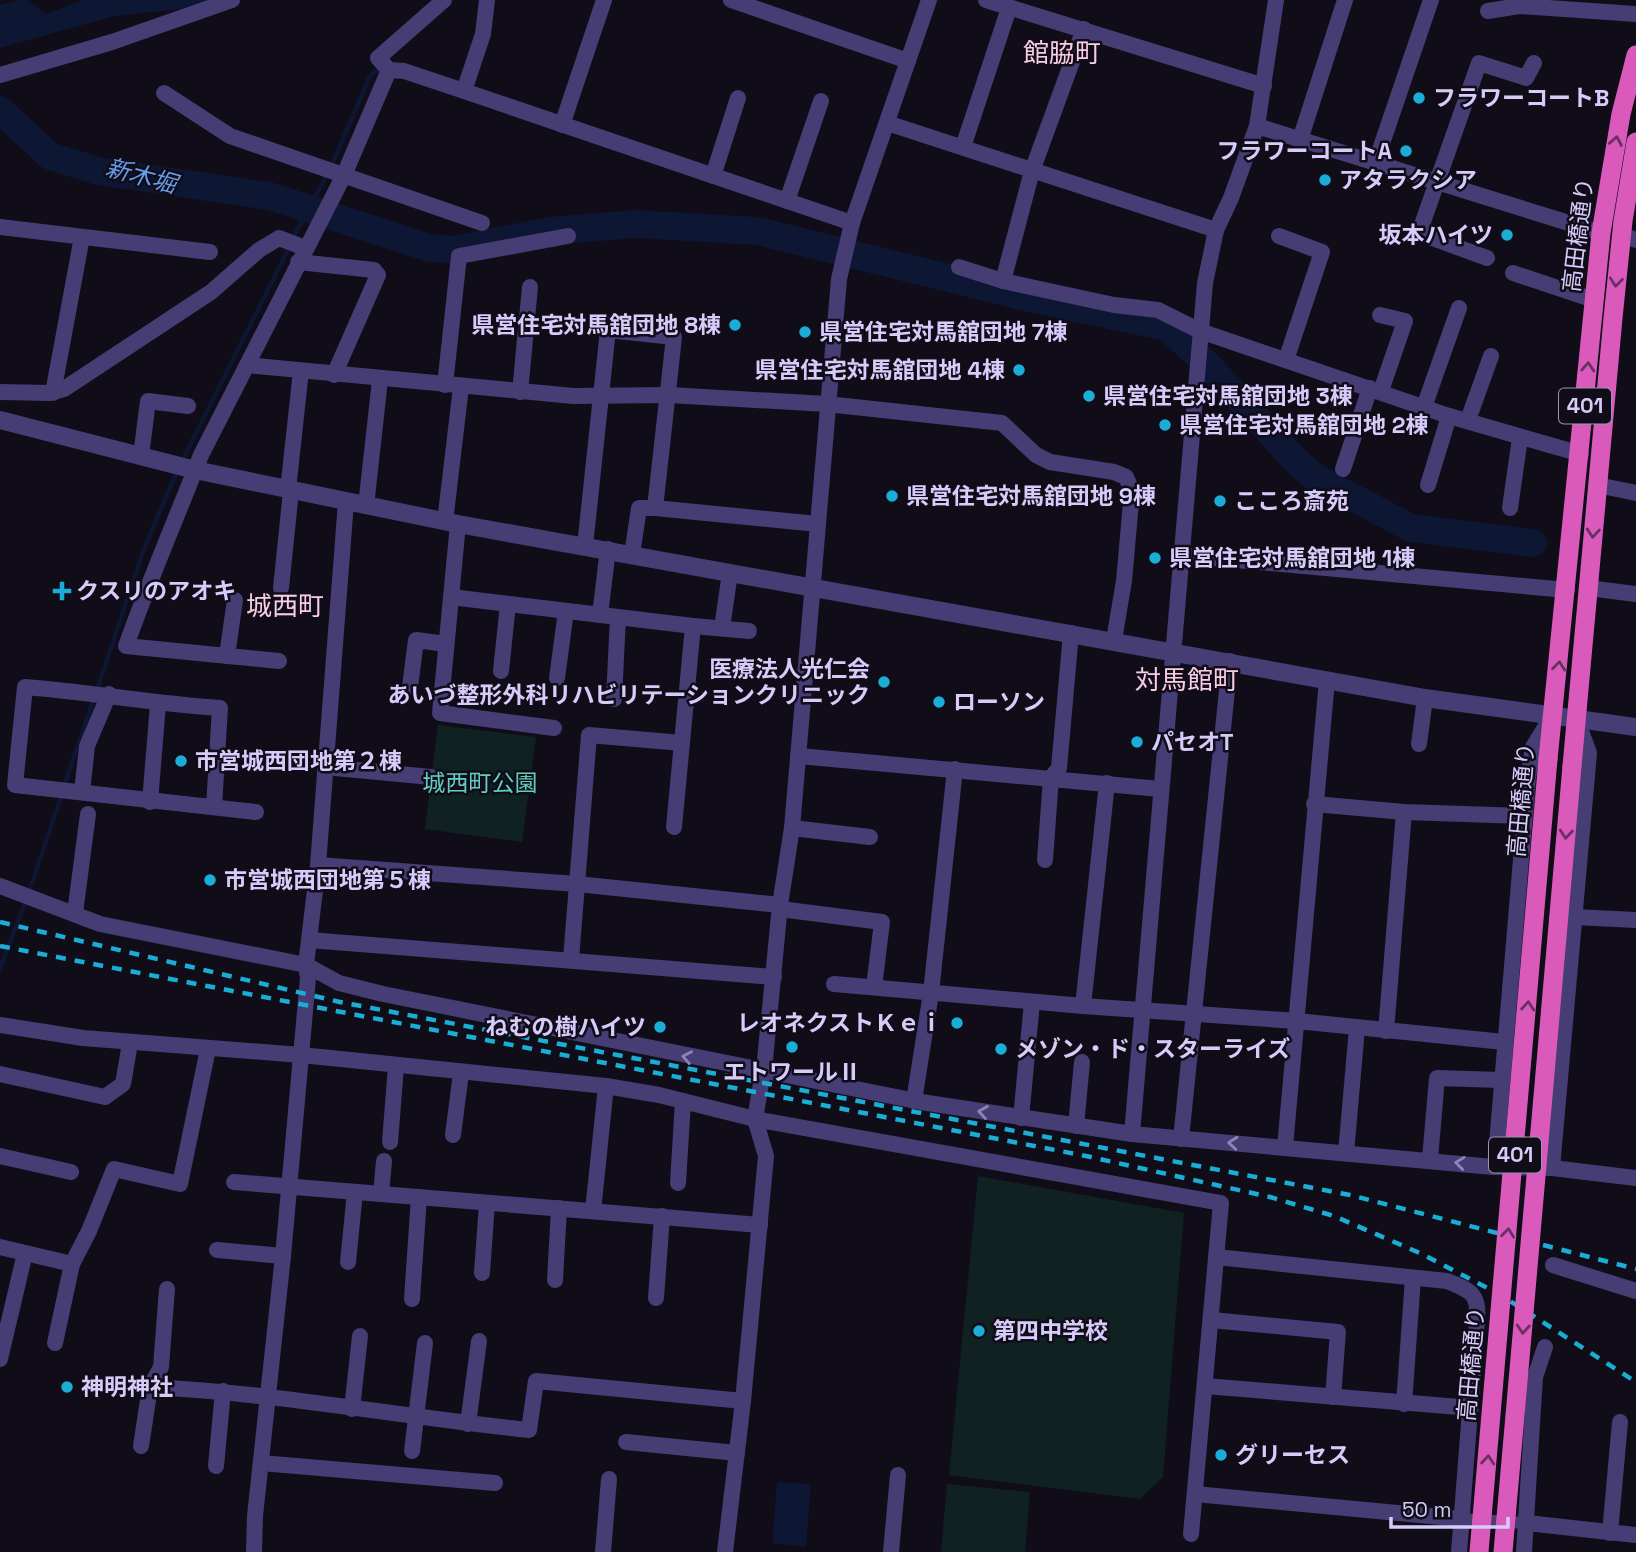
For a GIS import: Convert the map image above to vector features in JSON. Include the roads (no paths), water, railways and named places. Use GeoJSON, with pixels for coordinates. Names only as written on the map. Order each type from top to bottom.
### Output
{"type":"FeatureCollection","features":[{"type":"Feature","properties":{"kind":"highway","name":"高田橋通り"},"geometry":{"type":"LineString","coordinates":[[1479,1552],[1548,759],[1581,454],[1601,233],[1621,114],[1636,55]]}},
{"type":"Feature","properties":{"kind":"highway","name":"高田橋通り"},"geometry":{"type":"LineString","coordinates":[[1503,1552],[1597,485],[1629,238],[1636,142]]}},
{"type":"Feature","properties":{"kind":"street"},"geometry":{"type":"LineString","coordinates":[[0,75],[112,42],[232,0]]}},
{"type":"Feature","properties":{"kind":"street"},"geometry":{"type":"LineString","coordinates":[[444,0],[378,58],[389,70],[404,71],[852,223]]}},
{"type":"Feature","properties":{"kind":"street"},"geometry":{"type":"LineString","coordinates":[[464,91],[483,34],[487,0]]}},
{"type":"Feature","properties":{"kind":"street"},"geometry":{"type":"LineString","coordinates":[[562,125],[604,0]]}},
{"type":"Feature","properties":{"kind":"street"},"geometry":{"type":"LineString","coordinates":[[731,0],[755,4],[908,61]]}},
{"type":"Feature","properties":{"kind":"street"},"geometry":{"type":"LineString","coordinates":[[724,1552],[743,1401],[766,1156],[755,1119],[764,1072],[780,907],[792,828],[839,279],[852,223],[929,0]]}},
{"type":"Feature","properties":{"kind":"street"},"geometry":{"type":"LineString","coordinates":[[986,0],[1264,86]]}},
{"type":"Feature","properties":{"kind":"street"},"geometry":{"type":"LineString","coordinates":[[1132,1134],[1205,283],[1216,230],[1231,198],[1257,126],[1276,0]]}},
{"type":"Feature","properties":{"kind":"street"},"geometry":{"type":"LineString","coordinates":[[1300,140],[1346,0]]}},
{"type":"Feature","properties":{"kind":"street"},"geometry":{"type":"LineString","coordinates":[[1375,164],[1430,0]]}},
{"type":"Feature","properties":{"kind":"street"},"geometry":{"type":"LineString","coordinates":[[1488,11],[1519,6],[1636,14]]}},
{"type":"Feature","properties":{"kind":"street"},"geometry":{"type":"LineString","coordinates":[[963,146],[1010,8]]}},
{"type":"Feature","properties":{"kind":"street"},"geometry":{"type":"LineString","coordinates":[[1003,281],[1032,171],[1084,29]]}},
{"type":"Feature","properties":{"kind":"street"},"geometry":{"type":"LineString","coordinates":[[1487,258],[1419,233],[1479,62],[1526,78],[1534,63]]}},
{"type":"Feature","properties":{"kind":"street"},"geometry":{"type":"LineString","coordinates":[[279,661],[126,646],[159,553],[195,470],[247,365],[296,249],[324,212],[344,175],[389,70]]}},
{"type":"Feature","properties":{"kind":"street"},"geometry":{"type":"LineString","coordinates":[[164,93],[230,136],[482,223]]}},
{"type":"Feature","properties":{"kind":"street"},"geometry":{"type":"LineString","coordinates":[[713,176],[738,98]]}},
{"type":"Feature","properties":{"kind":"street"},"geometry":{"type":"LineString","coordinates":[[787,201],[821,101]]}},
{"type":"Feature","properties":{"kind":"street"},"geometry":{"type":"LineString","coordinates":[[887,123],[1216,230]]}},
{"type":"Feature","properties":{"kind":"street"},"geometry":{"type":"LineString","coordinates":[[1257,126],[1375,164],[1438,180],[1601,233]]}},
{"type":"Feature","properties":{"kind":"street"},"geometry":{"type":"LineString","coordinates":[[0,227],[210,252]]}},
{"type":"Feature","properties":{"kind":"street"},"geometry":{"type":"LineString","coordinates":[[554,728],[440,713],[450,597],[453,386],[459,256],[568,236]]}},
{"type":"Feature","properties":{"kind":"street"},"geometry":{"type":"LineString","coordinates":[[1279,236],[1322,252],[1286,360]]}},
{"type":"Feature","properties":{"kind":"street"},"geometry":{"type":"LineString","coordinates":[[52,393],[82,237]]}},
{"type":"Feature","properties":{"kind":"street"},"geometry":{"type":"LineString","coordinates":[[0,392],[52,393],[87,375],[211,292],[259,250],[279,238],[296,249],[374,270],[378,275],[334,375]]}},
{"type":"Feature","properties":{"kind":"street"},"geometry":{"type":"LineString","coordinates":[[959,267],[1003,281],[1114,305],[1158,310],[1200,331],[1449,416],[1581,454]]}},
{"type":"Feature","properties":{"kind":"street"},"geometry":{"type":"LineString","coordinates":[[1513,273],[1594,300]]}},
{"type":"Feature","properties":{"kind":"street"},"geometry":{"type":"LineString","coordinates":[[520,392],[530,287]]}},
{"type":"Feature","properties":{"kind":"street"},"geometry":{"type":"LineString","coordinates":[[1424,407],[1459,308]]}},
{"type":"Feature","properties":{"kind":"street"},"geometry":{"type":"LineString","coordinates":[[1343,469],[1405,321],[1380,315]]}},
{"type":"Feature","properties":{"kind":"street"},"geometry":{"type":"LineString","coordinates":[[585,546],[608,330],[674,337],[655,508]]}},
{"type":"Feature","properties":{"kind":"street"},"geometry":{"type":"LineString","coordinates":[[1468,420],[1491,356]]}},
{"type":"Feature","properties":{"kind":"street"},"geometry":{"type":"LineString","coordinates":[[247,365],[380,380],[573,396],[669,394],[827,404],[1002,424],[1036,455],[1050,462],[1114,472],[1126,477],[1132,491],[1124,581],[1114,640]]}},
{"type":"Feature","properties":{"kind":"street"},"geometry":{"type":"LineString","coordinates":[[281,588],[301,371]]}},
{"type":"Feature","properties":{"kind":"street"},"geometry":{"type":"LineString","coordinates":[[366,506],[380,380]]}},
{"type":"Feature","properties":{"kind":"street"},"geometry":{"type":"LineString","coordinates":[[141,456],[148,401],[188,406]]}},
{"type":"Feature","properties":{"kind":"street"},"geometry":{"type":"LineString","coordinates":[[1428,485],[1449,416]]}},
{"type":"Feature","properties":{"kind":"street"},"geometry":{"type":"LineString","coordinates":[[0,420],[195,470],[452,523],[1425,698],[1636,727]]}},
{"type":"Feature","properties":{"kind":"street"},"geometry":{"type":"LineString","coordinates":[[1510,508],[1520,438]]}},
{"type":"Feature","properties":{"kind":"street"},"geometry":{"type":"LineString","coordinates":[[1597,485],[1636,494]]}},
{"type":"Feature","properties":{"kind":"street"},"geometry":{"type":"LineString","coordinates":[[254,1552],[308,978],[306,965],[318,865],[346,502]]}},
{"type":"Feature","properties":{"kind":"street"},"geometry":{"type":"LineString","coordinates":[[632,555],[639,508],[818,524]]}},
{"type":"Feature","properties":{"kind":"street"},"geometry":{"type":"LineString","coordinates":[[600,615],[608,550]]}},
{"type":"Feature","properties":{"kind":"street"},"geometry":{"type":"LineString","coordinates":[[1181,555],[1567,590]]}},
{"type":"Feature","properties":{"kind":"street"},"geometry":{"type":"LineString","coordinates":[[722,628],[730,573]]}},
{"type":"Feature","properties":{"kind":"street"},"geometry":{"type":"LineString","coordinates":[[1588,588],[1636,594]]}},
{"type":"Feature","properties":{"kind":"street"},"geometry":{"type":"LineString","coordinates":[[450,597],[749,631]]}},
{"type":"Feature","properties":{"kind":"street"},"geometry":{"type":"LineString","coordinates":[[227,656],[235,600]]}},
{"type":"Feature","properties":{"kind":"street"},"geometry":{"type":"LineString","coordinates":[[501,671],[508,604]]}},
{"type":"Feature","properties":{"kind":"street"},"geometry":{"type":"LineString","coordinates":[[557,678],[566,611]]}},
{"type":"Feature","properties":{"kind":"street"},"geometry":{"type":"LineString","coordinates":[[614,699],[618,617]]}},
{"type":"Feature","properties":{"kind":"street"},"geometry":{"type":"LineString","coordinates":[[674,827],[693,625]]}},
{"type":"Feature","properties":{"kind":"street"},"geometry":{"type":"LineString","coordinates":[[1045,860],[1051,778],[1059,768],[1071,633]]}},
{"type":"Feature","properties":{"kind":"street"},"geometry":{"type":"LineString","coordinates":[[410,687],[416,640],[446,644]]}},
{"type":"Feature","properties":{"kind":"street"},"geometry":{"type":"LineString","coordinates":[[1181,1139],[1230,661]]}},
{"type":"Feature","properties":{"kind":"street"},"geometry":{"type":"LineString","coordinates":[[1285,1147],[1327,680]]}},
{"type":"Feature","properties":{"kind":"street"},"geometry":{"type":"LineString","coordinates":[[214,807],[220,708],[158,704],[99,693],[25,687],[15,785],[256,812]]}},
{"type":"Feature","properties":{"kind":"street"},"geometry":{"type":"LineString","coordinates":[[68,790],[87,746],[99,693]]}},
{"type":"Feature","properties":{"kind":"street"},"geometry":{"type":"LineString","coordinates":[[1419,744],[1425,698]]}},
{"type":"Feature","properties":{"kind":"street"},"geometry":{"type":"LineString","coordinates":[[150,802],[158,704]]}},
{"type":"Feature","properties":{"kind":"street"},"geometry":{"type":"LineString","coordinates":[[1495,1167],[1532,747],[1553,715]]}},
{"type":"Feature","properties":{"kind":"street"},"geometry":{"type":"LineString","coordinates":[[1552,1168],[1590,753],[1576,718]]}},
{"type":"Feature","properties":{"kind":"street"},"geometry":{"type":"LineString","coordinates":[[571,959],[589,734],[682,743]]}},
{"type":"Feature","properties":{"kind":"street"},"geometry":{"type":"LineString","coordinates":[[799,756],[1160,789]]}},
{"type":"Feature","properties":{"kind":"street"},"geometry":{"type":"LineString","coordinates":[[325,767],[431,777]]}},
{"type":"Feature","properties":{"kind":"street"},"geometry":{"type":"LineString","coordinates":[[914,1101],[931,993],[954,769]]}},
{"type":"Feature","properties":{"kind":"street"},"geometry":{"type":"LineString","coordinates":[[1083,1006],[1107,783]]}},
{"type":"Feature","properties":{"kind":"street"},"geometry":{"type":"LineString","coordinates":[[1314,804],[1404,813],[1524,816]]}},
{"type":"Feature","properties":{"kind":"street"},"geometry":{"type":"LineString","coordinates":[[1386,1031],[1404,813]]}},
{"type":"Feature","properties":{"kind":"street"},"geometry":{"type":"LineString","coordinates":[[75,913],[88,814]]}},
{"type":"Feature","properties":{"kind":"street"},"geometry":{"type":"LineString","coordinates":[[792,828],[870,837]]}},
{"type":"Feature","properties":{"kind":"street"},"geometry":{"type":"LineString","coordinates":[[318,865],[577,884],[780,907],[883,922],[874,987]]}},
{"type":"Feature","properties":{"kind":"street"},"geometry":{"type":"LineString","coordinates":[[0,886],[100,924],[306,965],[339,984],[914,1101],[1132,1134],[1495,1167],[1552,1168],[1636,1178]]}},
{"type":"Feature","properties":{"kind":"street"},"geometry":{"type":"LineString","coordinates":[[1574,917],[1636,920]]}},
{"type":"Feature","properties":{"kind":"street"},"geometry":{"type":"LineString","coordinates":[[309,940],[774,977]]}},
{"type":"Feature","properties":{"kind":"street"},"geometry":{"type":"LineString","coordinates":[[834,984],[1143,1011],[1297,1021],[1504,1042]]}},
{"type":"Feature","properties":{"kind":"street"},"geometry":{"type":"LineString","coordinates":[[1021,1118],[1032,1002]]}},
{"type":"Feature","properties":{"kind":"street"},"geometry":{"type":"LineString","coordinates":[[0,1025],[130,1042],[301,1055],[606,1086],[755,1119],[1221,1203],[1191,1534]]}},
{"type":"Feature","properties":{"kind":"street"},"geometry":{"type":"LineString","coordinates":[[1346,1153],[1357,1028]]}},
{"type":"Feature","properties":{"kind":"street"},"geometry":{"type":"LineString","coordinates":[[0,1074],[105,1097],[124,1084],[130,1042]]}},
{"type":"Feature","properties":{"kind":"street"},"geometry":{"type":"LineString","coordinates":[[55,1343],[72,1264],[114,1170],[180,1184],[208,1049]]}},
{"type":"Feature","properties":{"kind":"street"},"geometry":{"type":"LineString","coordinates":[[1076,1126],[1082,1062]]}},
{"type":"Feature","properties":{"kind":"street"},"geometry":{"type":"LineString","coordinates":[[390,1142],[396,1066]]}},
{"type":"Feature","properties":{"kind":"street"},"geometry":{"type":"LineString","coordinates":[[453,1135],[461,1073]]}},
{"type":"Feature","properties":{"kind":"street"},"geometry":{"type":"LineString","coordinates":[[1430,1159],[1437,1078],[1501,1080]]}},
{"type":"Feature","properties":{"kind":"street"},"geometry":{"type":"LineString","coordinates":[[593,1211],[606,1086]]}},
{"type":"Feature","properties":{"kind":"street"},"geometry":{"type":"LineString","coordinates":[[678,1184],[683,1101]]}},
{"type":"Feature","properties":{"kind":"street"},"geometry":{"type":"LineString","coordinates":[[0,1156],[71,1172]]}},
{"type":"Feature","properties":{"kind":"street"},"geometry":{"type":"LineString","coordinates":[[381,1194],[384,1161]]}},
{"type":"Feature","properties":{"kind":"street"},"geometry":{"type":"LineString","coordinates":[[234,1182],[760,1225]]}},
{"type":"Feature","properties":{"kind":"street"},"geometry":{"type":"LineString","coordinates":[[348,1262],[355,1192]]}},
{"type":"Feature","properties":{"kind":"street"},"geometry":{"type":"LineString","coordinates":[[412,1299],[419,1198]]}},
{"type":"Feature","properties":{"kind":"street"},"geometry":{"type":"LineString","coordinates":[[482,1273],[486,1203]]}},
{"type":"Feature","properties":{"kind":"street"},"geometry":{"type":"LineString","coordinates":[[555,1280],[559,1208]]}},
{"type":"Feature","properties":{"kind":"street"},"geometry":{"type":"LineString","coordinates":[[656,1298],[662,1216]]}},
{"type":"Feature","properties":{"kind":"street"},"geometry":{"type":"LineString","coordinates":[[0,1247],[72,1264]]}},
{"type":"Feature","properties":{"kind":"street"},"geometry":{"type":"LineString","coordinates":[[217,1250],[283,1256]]}},
{"type":"Feature","properties":{"kind":"street"},"geometry":{"type":"LineString","coordinates":[[0,1359],[24,1253]]}},
{"type":"Feature","properties":{"kind":"street"},"geometry":{"type":"LineString","coordinates":[[1216,1257],[1447,1281],[1461,1286],[1478,1302],[1459,1552]]}},
{"type":"Feature","properties":{"kind":"street"},"geometry":{"type":"LineString","coordinates":[[1553,1265],[1636,1291]]}},
{"type":"Feature","properties":{"kind":"street"},"geometry":{"type":"LineString","coordinates":[[1404,1404],[1413,1278]]}},
{"type":"Feature","properties":{"kind":"street"},"geometry":{"type":"LineString","coordinates":[[141,1446],[149,1387],[161,1367],[167,1289]]}},
{"type":"Feature","properties":{"kind":"street"},"geometry":{"type":"LineString","coordinates":[[1211,1320],[1338,1332],[1333,1397]]}},
{"type":"Feature","properties":{"kind":"street"},"geometry":{"type":"LineString","coordinates":[[352,1409],[360,1336]]}},
{"type":"Feature","properties":{"kind":"street"},"geometry":{"type":"LineString","coordinates":[[468,1424],[479,1341]]}},
{"type":"Feature","properties":{"kind":"street"},"geometry":{"type":"LineString","coordinates":[[412,1451],[425,1343]]}},
{"type":"Feature","properties":{"kind":"street"},"geometry":{"type":"LineString","coordinates":[[1524,1552],[1535,1377],[1545,1347]]}},
{"type":"Feature","properties":{"kind":"street"},"geometry":{"type":"LineString","coordinates":[[149,1387],[269,1396],[416,1419],[529,1430],[536,1381],[743,1401]]}},
{"type":"Feature","properties":{"kind":"street"},"geometry":{"type":"LineString","coordinates":[[1205,1386],[1471,1408]]}},
{"type":"Feature","properties":{"kind":"street"},"geometry":{"type":"LineString","coordinates":[[216,1466],[223,1391]]}},
{"type":"Feature","properties":{"kind":"street"},"geometry":{"type":"LineString","coordinates":[[1610,1532],[1620,1422]]}},
{"type":"Feature","properties":{"kind":"street"},"geometry":{"type":"LineString","coordinates":[[626,1442],[737,1453]]}},
{"type":"Feature","properties":{"kind":"street"},"geometry":{"type":"LineString","coordinates":[[261,1463],[495,1483]]}},
{"type":"Feature","properties":{"kind":"street"},"geometry":{"type":"LineString","coordinates":[[891,1552],[898,1475]]}},
{"type":"Feature","properties":{"kind":"street"},"geometry":{"type":"LineString","coordinates":[[603,1552],[609,1479]]}},
{"type":"Feature","properties":{"kind":"street"},"geometry":{"type":"LineString","coordinates":[[1195,1493],[1636,1535]]}},
{"type":"Feature","properties":{"kind":"water"},"geometry":{"type":"Polygon","coordinates":[[[28,0],[46,14],[83,0],[207,0],[181,9],[115,16],[0,48],[0,5],[28,0]]]}},
{"type":"Feature","properties":{"kind":"water"},"geometry":{"type":"Polygon","coordinates":[[[777,1482],[811,1484],[806,1547],[772,1543],[777,1482]]]}},
{"type":"Feature","properties":{"kind":"waterway"},"geometry":{"type":"LineString","coordinates":[[331,167],[370,76],[381,66]]}},
{"type":"Feature","properties":{"kind":"waterway","name":"新木堀"},"geometry":{"type":"LineString","coordinates":[[0,110],[50,156],[98,171],[269,196],[430,248],[453,250],[550,231],[636,224],[757,231],[1034,299],[1167,327],[1206,363],[1296,461],[1316,478],[1411,528],[1533,543]]}},
{"type":"Feature","properties":{"kind":"waterway"},"geometry":{"type":"LineString","coordinates":[[293,238],[327,175]]}},
{"type":"Feature","properties":{"kind":"waterway"},"geometry":{"type":"LineString","coordinates":[[181,463],[290,246]]}},
{"type":"Feature","properties":{"kind":"waterway"},"geometry":{"type":"LineString","coordinates":[[97,690],[144,549],[177,471]]}},
{"type":"Feature","properties":{"kind":"waterway"},"geometry":{"type":"LineString","coordinates":[[64,786],[94,698]]}},
{"type":"Feature","properties":{"kind":"waterway"},"geometry":{"type":"LineString","coordinates":[[29,892],[62,794]]}},
{"type":"Feature","properties":{"kind":"waterway"},"geometry":{"type":"LineString","coordinates":[[0,969],[26,900]]}},
{"type":"Feature","properties":{"kind":"railway"},"geometry":{"type":"LineString","coordinates":[[0,922],[340,1002],[1350,1195],[1636,1269]]}},
{"type":"Feature","properties":{"kind":"railway"},"geometry":{"type":"LineString","coordinates":[[0,946],[1086,1156],[1270,1197],[1334,1216],[1422,1254],[1499,1294],[1636,1382]]}},
{"type":"Feature","properties":{"kind":"place","name":"フラワーコートB"},"geometry":{"type":"Point","coordinates":[1419,98]}},
{"type":"Feature","properties":{"kind":"place","name":"フラワーコートA"},"geometry":{"type":"Point","coordinates":[1406,151]}},
{"type":"Feature","properties":{"kind":"place","name":"アタラクシア"},"geometry":{"type":"Point","coordinates":[1325,180]}},
{"type":"Feature","properties":{"kind":"place","name":"坂本ハイツ"},"geometry":{"type":"Point","coordinates":[1507,235]}},
{"type":"Feature","properties":{"kind":"place","name":"県営住宅対馬舘団地 8棟"},"geometry":{"type":"Point","coordinates":[735,325]}},
{"type":"Feature","properties":{"kind":"place","name":"県営住宅対馬舘団地 7棟"},"geometry":{"type":"Point","coordinates":[805,332]}},
{"type":"Feature","properties":{"kind":"place","name":"県営住宅対馬舘団地 4棟"},"geometry":{"type":"Point","coordinates":[1019,370]}},
{"type":"Feature","properties":{"kind":"place","name":"県営住宅対馬舘団地 3棟"},"geometry":{"type":"Point","coordinates":[1089,396]}},
{"type":"Feature","properties":{"kind":"place","name":"県営住宅対馬舘団地 2棟"},"geometry":{"type":"Point","coordinates":[1165,425]}},
{"type":"Feature","properties":{"kind":"place","name":"県営住宅対馬舘団地 9棟"},"geometry":{"type":"Point","coordinates":[892,496]}},
{"type":"Feature","properties":{"kind":"place","name":"こころ斎苑"},"geometry":{"type":"Point","coordinates":[1220,501]}},
{"type":"Feature","properties":{"kind":"place","name":"県営住宅対馬舘団地 1棟"},"geometry":{"type":"Point","coordinates":[1155,558]}},
{"type":"Feature","properties":{"kind":"place","name":"クスリのアオキ"},"geometry":{"type":"Point","coordinates":[62,591]}},
{"type":"Feature","properties":{"kind":"place","name":"医療法人光仁会 あいづ整形外科リハビリテーションクリニック"},"geometry":{"type":"Point","coordinates":[884,682]}},
{"type":"Feature","properties":{"kind":"place","name":"ローソン"},"geometry":{"type":"Point","coordinates":[939,702]}},
{"type":"Feature","properties":{"kind":"place","name":"パセオT"},"geometry":{"type":"Point","coordinates":[1137,742]}},
{"type":"Feature","properties":{"kind":"place","name":"市営城西団地第２棟"},"geometry":{"type":"Point","coordinates":[181,761]}},
{"type":"Feature","properties":{"kind":"place","name":"市営城西団地第５棟"},"geometry":{"type":"Point","coordinates":[210,880]}},
{"type":"Feature","properties":{"kind":"place","name":"レオネクストＫｅｉ"},"geometry":{"type":"Point","coordinates":[957,1023]}},
{"type":"Feature","properties":{"kind":"place","name":"ねむの樹ハイツ"},"geometry":{"type":"Point","coordinates":[660,1027]}},
{"type":"Feature","properties":{"kind":"place","name":"エトワールⅡ"},"geometry":{"type":"Point","coordinates":[792,1047]}},
{"type":"Feature","properties":{"kind":"place","name":"メゾン・ド・スターライズ"},"geometry":{"type":"Point","coordinates":[1001,1049]}},
{"type":"Feature","properties":{"kind":"place","name":"第四中学校"},"geometry":{"type":"Point","coordinates":[979,1331]}},
{"type":"Feature","properties":{"kind":"place","name":"神明神社"},"geometry":{"type":"Point","coordinates":[67,1387]}},
{"type":"Feature","properties":{"kind":"place","name":"グリーセス"},"geometry":{"type":"Point","coordinates":[1221,1455]}},
{"type":"Feature","properties":{"kind":"district","name":"館脇町"},"geometry":{"type":"Point","coordinates":[1062,53]}},
{"type":"Feature","properties":{"kind":"district","name":"城西町"},"geometry":{"type":"Point","coordinates":[285,606]}},
{"type":"Feature","properties":{"kind":"district","name":"対馬館町"},"geometry":{"type":"Point","coordinates":[1187,680]}},
{"type":"Feature","properties":{"kind":"park label","name":"城西町公園"},"geometry":{"type":"Point","coordinates":[480,783]}}]}
